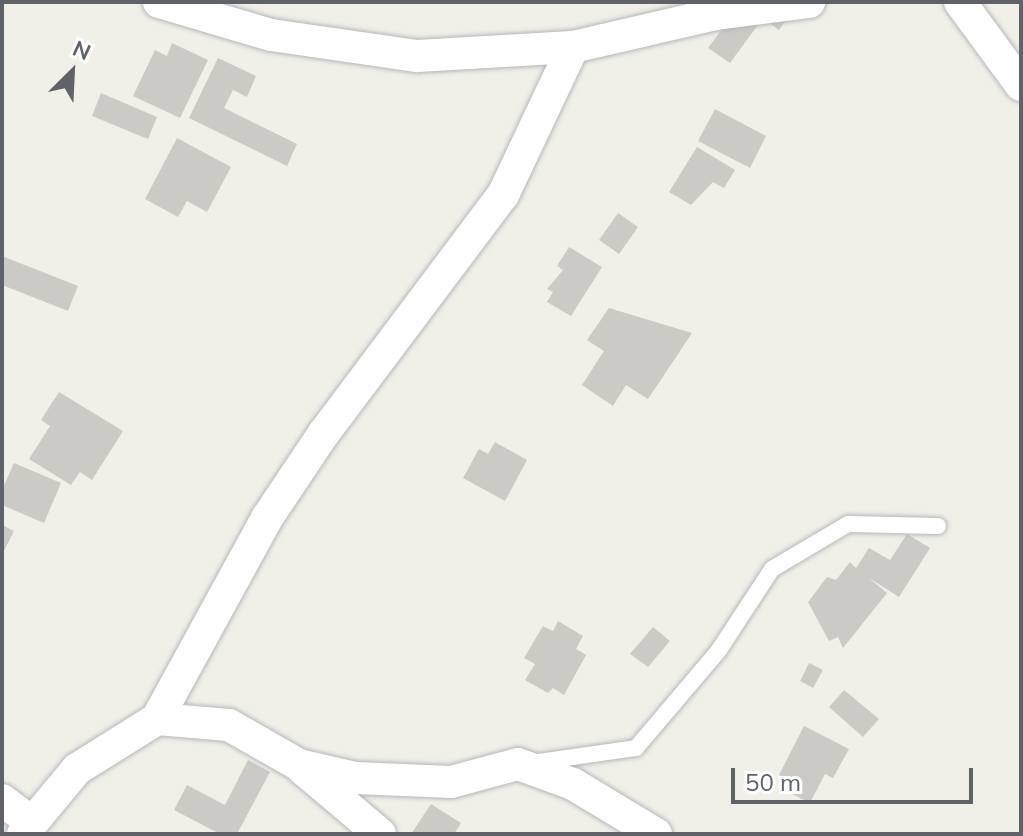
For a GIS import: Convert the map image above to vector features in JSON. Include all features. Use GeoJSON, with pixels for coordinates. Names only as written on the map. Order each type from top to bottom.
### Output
{"type":"FeatureCollection","features":[{"type":"Feature","properties":{"kind":"street"},"geometry":{"type":"LineString","coordinates":[[159,2],[336,48],[433,56],[573,47],[674,22],[809,2]]}},
{"type":"Feature","properties":{"kind":"street"},"geometry":{"type":"LineString","coordinates":[[960,2],[1021,85]]}},
{"type":"Feature","properties":{"kind":"street"},"geometry":{"type":"LineString","coordinates":[[2,800],[26,827],[77,769],[157,719],[267,518],[324,433],[503,195],[573,47]]}},
{"type":"Feature","properties":{"kind":"street"},"geometry":{"type":"LineString","coordinates":[[157,719],[229,725],[299,765],[380,834]]}},
{"type":"Feature","properties":{"kind":"street"},"geometry":{"type":"LineString","coordinates":[[299,765],[355,778],[451,782],[518,764],[573,784],[656,834]]}},
{"type":"Feature","properties":{"kind":"lane"},"geometry":{"type":"LineString","coordinates":[[518,764],[636,748],[719,650],[772,569],[848,524],[938,526]]}},
{"type":"Feature","properties":{"kind":"building"},"geometry":{"type":"Polygon","coordinates":[[[742,2],[795,8],[779,30],[763,18],[730,63],[708,48],[742,2]]]}},
{"type":"Feature","properties":{"kind":"building"},"geometry":{"type":"Polygon","coordinates":[[[172,43],[208,60],[180,118],[133,96],[155,50],[167,56],[172,43]]]}},
{"type":"Feature","properties":{"kind":"building"},"geometry":{"type":"Polygon","coordinates":[[[218,58],[256,76],[247,97],[233,90],[224,108],[297,144],[287,166],[189,118],[218,58]]]}},
{"type":"Feature","properties":{"kind":"building"},"geometry":{"type":"Polygon","coordinates":[[[101,93],[157,117],[148,139],[92,116],[101,93]]]}},
{"type":"Feature","properties":{"kind":"building"},"geometry":{"type":"Polygon","coordinates":[[[715,109],[766,136],[750,168],[698,141],[715,109]]]}},
{"type":"Feature","properties":{"kind":"building"},"geometry":{"type":"Polygon","coordinates":[[[177,138],[231,167],[207,212],[187,201],[178,217],[145,199],[177,138]]]}},
{"type":"Feature","properties":{"kind":"building"},"geometry":{"type":"Polygon","coordinates":[[[697,147],[735,170],[724,188],[713,182],[691,205],[669,192],[697,147]]]}},
{"type":"Feature","properties":{"kind":"building"},"geometry":{"type":"Polygon","coordinates":[[[618,213],[638,227],[619,254],[599,240],[618,213]]]}},
{"type":"Feature","properties":{"kind":"building"},"geometry":{"type":"Polygon","coordinates":[[[569,247],[602,267],[571,316],[547,302],[553,292],[547,289],[563,270],[557,266],[569,247]]]}},
{"type":"Feature","properties":{"kind":"building"},"geometry":{"type":"Polygon","coordinates":[[[2,256],[78,286],[68,311],[2,285],[2,256]]]}},
{"type":"Feature","properties":{"kind":"building"},"geometry":{"type":"Polygon","coordinates":[[[609,308],[692,333],[648,399],[626,385],[613,406],[582,385],[604,351],[587,340],[609,308]]]}},
{"type":"Feature","properties":{"kind":"building"},"geometry":{"type":"Polygon","coordinates":[[[59,392],[123,431],[92,480],[80,472],[71,485],[29,459],[50,426],[41,420],[59,392]]]}},
{"type":"Feature","properties":{"kind":"building"},"geometry":{"type":"Polygon","coordinates":[[[495,442],[527,460],[505,501],[463,478],[479,449],[488,454],[495,442]]]}},
{"type":"Feature","properties":{"kind":"building"},"geometry":{"type":"Polygon","coordinates":[[[14,463],[61,483],[44,523],[2,505],[2,490],[14,463]]]}},
{"type":"Feature","properties":{"kind":"building"},"geometry":{"type":"Polygon","coordinates":[[[2,525],[14,531],[2,555],[2,525]]]}},
{"type":"Feature","properties":{"kind":"building"},"geometry":{"type":"Polygon","coordinates":[[[907,534],[930,548],[899,597],[869,578],[887,593],[843,648],[838,637],[829,641],[808,602],[827,577],[836,580],[850,562],[856,568],[869,548],[890,560],[907,534]]]}},
{"type":"Feature","properties":{"kind":"building"},"geometry":{"type":"Polygon","coordinates":[[[558,621],[583,636],[576,649],[586,655],[564,695],[553,688],[548,693],[525,680],[535,664],[524,658],[543,626],[553,631],[558,621]]]}},
{"type":"Feature","properties":{"kind":"building"},"geometry":{"type":"Polygon","coordinates":[[[653,627],[670,641],[648,667],[630,654],[653,627]]]}},
{"type":"Feature","properties":{"kind":"building"},"geometry":{"type":"Polygon","coordinates":[[[809,663],[823,670],[813,688],[800,681],[809,663]]]}},
{"type":"Feature","properties":{"kind":"building"},"geometry":{"type":"Polygon","coordinates":[[[844,690],[879,719],[863,737],[829,707],[844,690]]]}},
{"type":"Feature","properties":{"kind":"building"},"geometry":{"type":"Polygon","coordinates":[[[804,726],[849,749],[833,778],[825,774],[810,803],[786,791],[791,781],[779,775],[804,726]]]}},
{"type":"Feature","properties":{"kind":"building"},"geometry":{"type":"Polygon","coordinates":[[[248,760],[270,772],[237,834],[220,834],[174,810],[187,785],[225,805],[248,760]]]}},
{"type":"Feature","properties":{"kind":"building"},"geometry":{"type":"Polygon","coordinates":[[[431,804],[461,823],[454,834],[411,834],[431,804]]]}}]}
